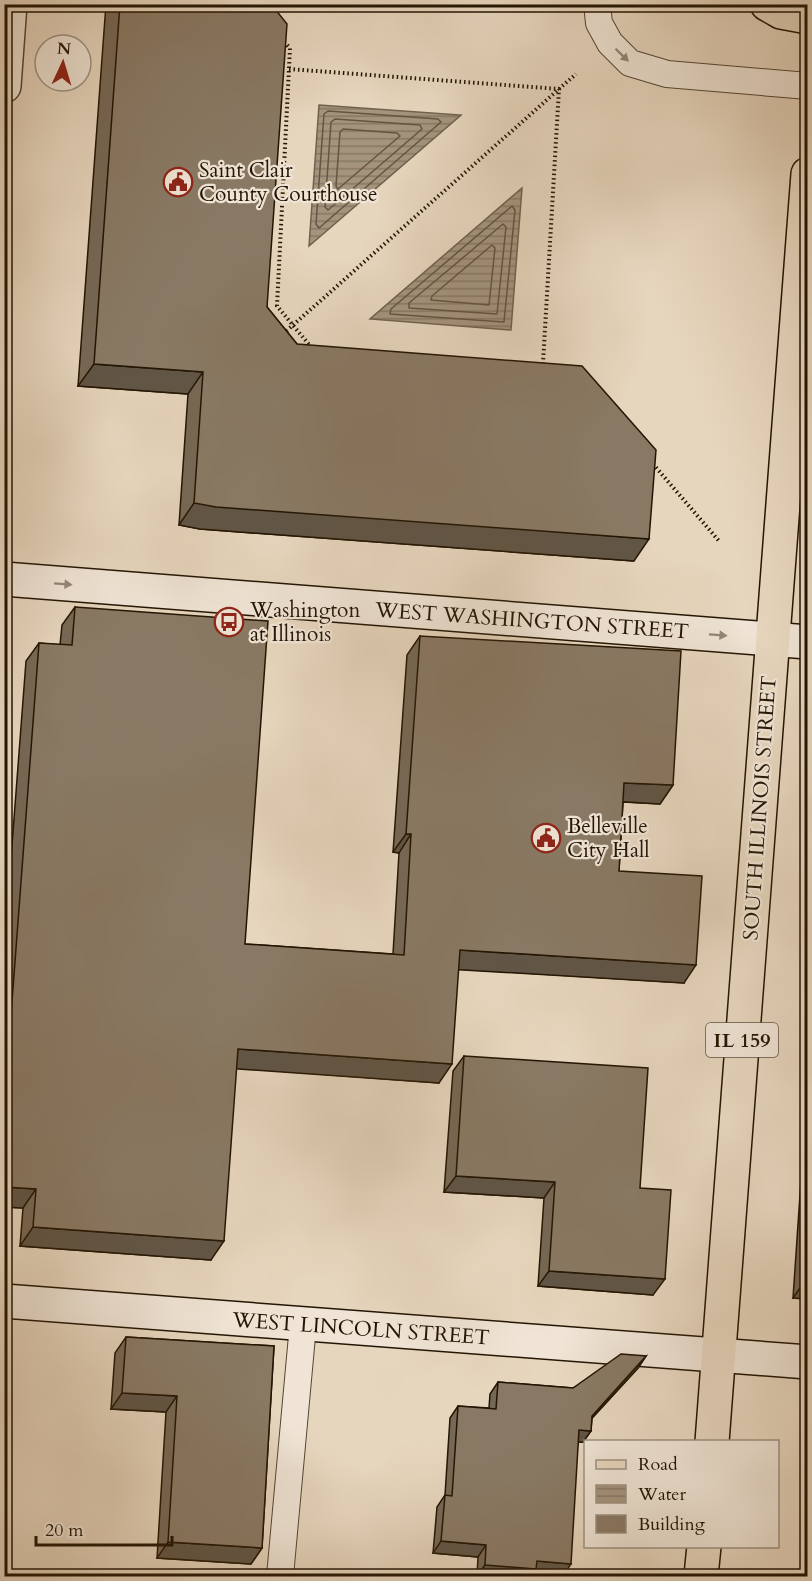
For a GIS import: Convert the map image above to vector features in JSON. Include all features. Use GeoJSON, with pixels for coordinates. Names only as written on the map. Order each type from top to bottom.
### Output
{"type":"FeatureCollection","features":[{"type":"Feature","properties":{"kind":"main road"},"geometry":{"type":"LineString","coordinates":[[767,4],[781,12],[807,17]]}},
{"type":"Feature","properties":{"kind":"main road","name":"SOUTH ILLINOIS STREET"},"geometry":{"type":"LineString","coordinates":[[712,1440],[807,174]]}},
{"type":"Feature","properties":{"kind":"main road"},"geometry":{"type":"LineString","coordinates":[[701,1576],[704,1548]]}},
{"type":"Feature","properties":{"kind":"street"},"geometry":{"type":"LineString","coordinates":[[4,86],[10,4]]}},
{"type":"Feature","properties":{"kind":"street","name":"WEST WASHINGTON STREET"},"geometry":{"type":"LineString","coordinates":[[4,579],[807,642]]}},
{"type":"Feature","properties":{"kind":"street","name":"WEST LINCOLN STREET"},"geometry":{"type":"LineString","coordinates":[[4,1301],[807,1362]]}},
{"type":"Feature","properties":{"kind":"lane"},"geometry":{"type":"LineString","coordinates":[[597,4],[599,23],[604,33],[610,43],[630,63],[667,74],[807,86]]}},
{"type":"Feature","properties":{"kind":"lane"},"geometry":{"type":"LineString","coordinates":[[280,1576],[303,1325]]}},
{"type":"Feature","properties":{"kind":"path"},"geometry":{"type":"LineString","coordinates":[[282,39],[290,48],[277,306],[310,347],[322,348]]}},
{"type":"Feature","properties":{"kind":"path"},"geometry":{"type":"LineString","coordinates":[[289,69],[559,89]]}},
{"type":"Feature","properties":{"kind":"path"},"geometry":{"type":"LineString","coordinates":[[276,341],[576,74]]}},
{"type":"Feature","properties":{"kind":"path"},"geometry":{"type":"LineString","coordinates":[[543,363],[559,89]]}},
{"type":"Feature","properties":{"kind":"path"},"geometry":{"type":"LineString","coordinates":[[531,362],[551,364]]}},
{"type":"Feature","properties":{"kind":"path"},"geometry":{"type":"LineString","coordinates":[[651,462],[719,541]]}},
{"type":"Feature","properties":{"kind":"water"},"geometry":{"type":"Polygon","coordinates":[[[319,105],[461,115],[309,246],[319,105]]]}},
{"type":"Feature","properties":{"kind":"water"},"geometry":{"type":"Polygon","coordinates":[[[522,188],[511,330],[370,319],[522,188]]]}},
{"type":"Feature","properties":{"kind":"building","name":"Saint Clair County Courthouse"},"geometry":{"type":"Polygon","coordinates":[[[120,4],[271,4],[287,24],[267,307],[297,344],[582,366],[656,450],[649,539],[216,507],[194,503],[203,372],[94,364],[120,4]]]}},
{"type":"Feature","properties":{"kind":"building"},"geometry":{"type":"Polygon","coordinates":[[[75,607],[268,621],[245,944],[404,955],[411,834],[406,834],[420,636],[681,651],[673,785],[624,783],[619,871],[702,876],[696,965],[460,950],[452,1064],[238,1049],[224,1241],[33,1227],[36,1189],[4,1187],[4,1108],[39,643],[72,645],[75,607]]]}},
{"type":"Feature","properties":{"kind":"building"},"geometry":{"type":"Polygon","coordinates":[[[464,1056],[648,1068],[640,1188],[671,1190],[665,1279],[549,1271],[555,1182],[456,1176],[464,1056]]]}},
{"type":"Feature","properties":{"kind":"building"},"geometry":{"type":"Polygon","coordinates":[[[126,1337],[274,1346],[262,1548],[168,1542],[177,1396],[122,1393],[126,1337]]]}},
{"type":"Feature","properties":{"kind":"building"},"geometry":{"type":"Polygon","coordinates":[[[621,1354],[646,1356],[592,1416],[591,1431],[579,1430],[571,1564],[537,1561],[536,1569],[485,1565],[486,1545],[441,1541],[445,1495],[452,1496],[458,1406],[496,1409],[498,1382],[573,1388],[621,1354]]]}},
{"type":"Feature","properties":{"kind":"building"},"geometry":{"type":"Polygon","coordinates":[[[358,1574],[385,1576],[358,1576],[358,1574]]]}},
{"type":"Feature","properties":{"kind":"place","name":"Saint Clair County Courthouse"},"geometry":{"type":"Point","coordinates":[178,182]}},
{"type":"Feature","properties":{"kind":"place","name":"Washington at Illinois"},"geometry":{"type":"Point","coordinates":[229,622]}},
{"type":"Feature","properties":{"kind":"place","name":"Belleville City Hall"},"geometry":{"type":"Point","coordinates":[546,838]}}]}
